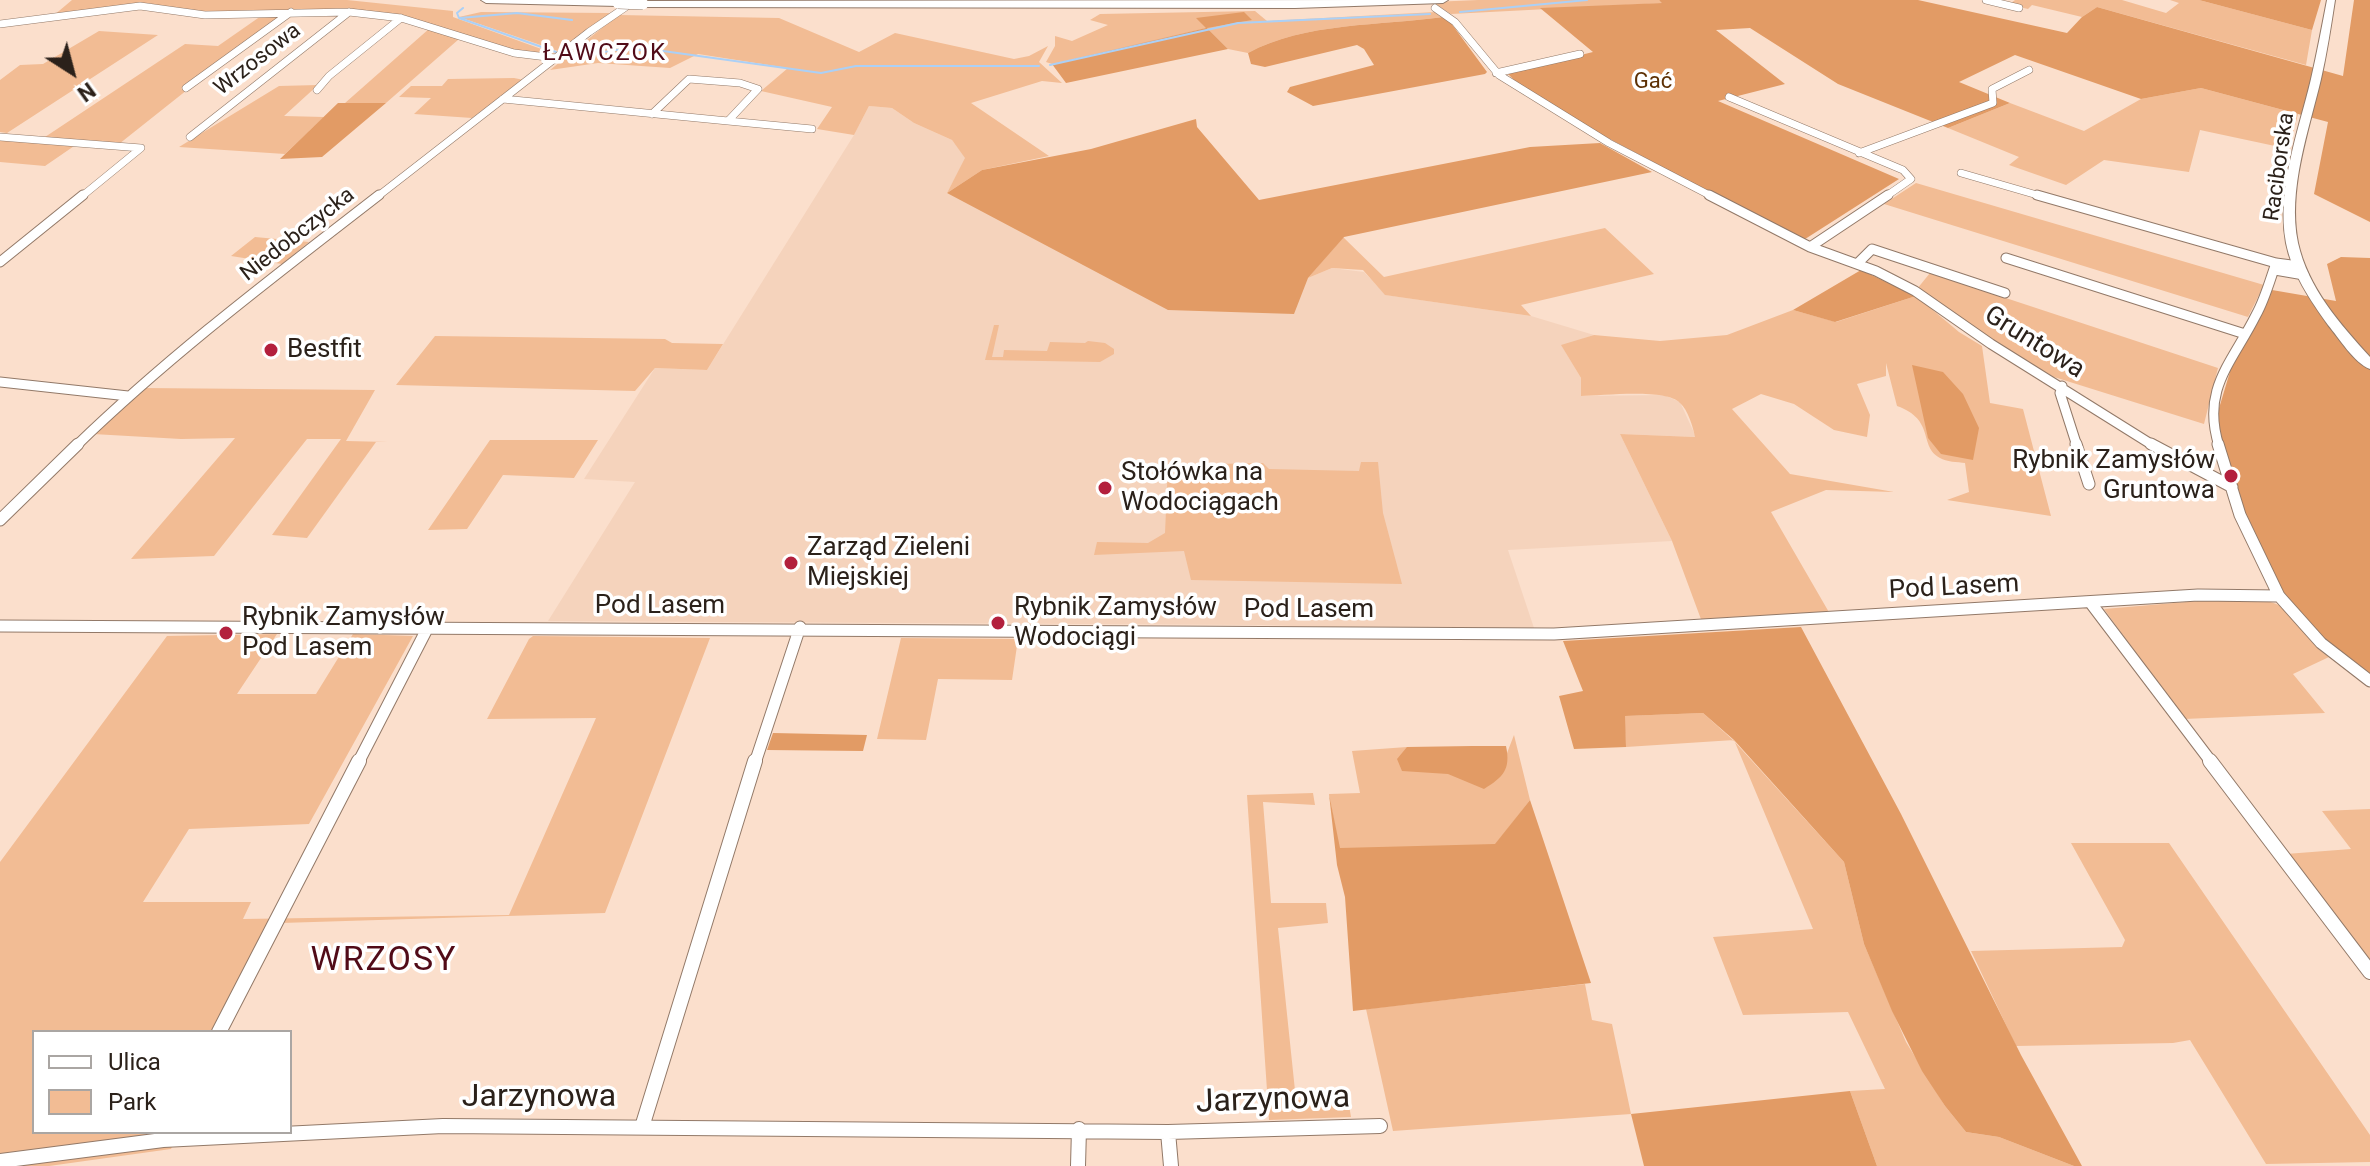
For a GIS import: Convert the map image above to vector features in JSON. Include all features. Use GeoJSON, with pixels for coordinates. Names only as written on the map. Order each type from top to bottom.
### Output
{"type":"FeatureCollection","features":[{"type":"Feature","properties":{"kind":"main road"},"geometry":{"type":"LineString","coordinates":[[486,0],[618,3],[1439,4]]}},
{"type":"Feature","properties":{"kind":"main road"},"geometry":{"type":"LineString","coordinates":[[764,0],[894,0]]}},
{"type":"Feature","properties":{"kind":"main road","name":"Raciborska"},"geometry":{"type":"LineString","coordinates":[[2331,0],[2316,81],[2307,109],[2290,215],[2292,241],[2302,270],[2333,323],[2370,365]]}},
{"type":"Feature","properties":{"kind":"street"},"geometry":{"type":"LineString","coordinates":[[1986,0],[2019,8]]}},
{"type":"Feature","properties":{"kind":"street","name":"Niedobczycka"},"geometry":{"type":"LineString","coordinates":[[0,520],[128,396],[244,300],[555,58],[640,2]]}},
{"type":"Feature","properties":{"kind":"street","name":"Gruntowa"},"geometry":{"type":"LineString","coordinates":[[1439,4],[1496,73],[1643,162],[1810,247],[1857,264],[1915,291],[1991,344],[2154,446],[2232,487]]}},
{"type":"Feature","properties":{"kind":"street","name":"Wrzosowa"},"geometry":{"type":"LineString","coordinates":[[0,24],[140,6],[205,15],[349,12],[401,18],[514,53],[555,58]]}},
{"type":"Feature","properties":{"kind":"street","name":"Wrzosowa"},"geometry":{"type":"LineString","coordinates":[[186,88],[291,12]]}},
{"type":"Feature","properties":{"kind":"street","name":"Wrzosowa"},"geometry":{"type":"LineString","coordinates":[[190,137],[349,12]]}},
{"type":"Feature","properties":{"kind":"street"},"geometry":{"type":"LineString","coordinates":[[317,90],[329,76],[401,18]]}},
{"type":"Feature","properties":{"kind":"street"},"geometry":{"type":"LineString","coordinates":[[1496,73],[1580,54]]}},
{"type":"Feature","properties":{"kind":"street"},"geometry":{"type":"LineString","coordinates":[[1859,153],[1993,103],[1992,89],[2029,70]]}},
{"type":"Feature","properties":{"kind":"street"},"geometry":{"type":"LineString","coordinates":[[652,114],[689,79],[757,88],[728,121]]}},
{"type":"Feature","properties":{"kind":"street"},"geometry":{"type":"LineString","coordinates":[[1729,97],[1903,170],[1911,179],[1810,247]]}},
{"type":"Feature","properties":{"kind":"street"},"geometry":{"type":"LineString","coordinates":[[503,99],[812,129]]}},
{"type":"Feature","properties":{"kind":"street"},"geometry":{"type":"LineString","coordinates":[[0,137],[141,148],[0,262]]}},
{"type":"Feature","properties":{"kind":"street"},"geometry":{"type":"LineString","coordinates":[[1961,173],[2275,267],[2302,270]]}},
{"type":"Feature","properties":{"kind":"street"},"geometry":{"type":"LineString","coordinates":[[1857,264],[1872,249],[2005,293]]}},
{"type":"Feature","properties":{"kind":"street"},"geometry":{"type":"LineString","coordinates":[[2006,258],[2245,334]]}},
{"type":"Feature","properties":{"kind":"street"},"geometry":{"type":"LineString","coordinates":[[2275,267],[2245,334],[2223,371],[2211,414],[2216,440],[2240,515],[2279,596],[2321,643],[2370,681]]}},
{"type":"Feature","properties":{"kind":"street"},"geometry":{"type":"LineString","coordinates":[[0,382],[128,396]]}},
{"type":"Feature","properties":{"kind":"street"},"geometry":{"type":"LineString","coordinates":[[2062,386],[2060,393],[2089,484]]}},
{"type":"Feature","properties":{"kind":"street","name":"Pod Lasem"},"geometry":{"type":"LineString","coordinates":[[0,626],[427,629],[800,627],[1554,634],[2198,595],[2279,596]]}},
{"type":"Feature","properties":{"kind":"street"},"geometry":{"type":"LineString","coordinates":[[2090,602],[2370,972]]}},
{"type":"Feature","properties":{"kind":"street"},"geometry":{"type":"LineString","coordinates":[[642,1127],[784,668],[800,627]]}},
{"type":"Feature","properties":{"kind":"street"},"geometry":{"type":"LineString","coordinates":[[220,1030],[427,629]]}},
{"type":"Feature","properties":{"kind":"street","name":"Jarzynowa"},"geometry":{"type":"LineString","coordinates":[[292,1131],[443,1126],[1168,1132],[1380,1126]]}},
{"type":"Feature","properties":{"kind":"street"},"geometry":{"type":"LineString","coordinates":[[1078,1166],[1079,1129]]}},
{"type":"Feature","properties":{"kind":"street","name":"Jarzynowa"},"geometry":{"type":"LineString","coordinates":[[1168,1132],[1171,1166]]}},
{"type":"Feature","properties":{"kind":"street","name":"Jarzynowa"},"geometry":{"type":"LineString","coordinates":[[0,1161],[165,1136],[221,1134]]}},
{"type":"Feature","properties":{"kind":"shaded area"},"geometry":{"type":"Polygon","coordinates":[[[869,106],[892,108],[914,123],[952,140],[966,158],[947,193],[1308,278],[1332,268],[1364,272],[1386,295],[1531,316],[1594,335],[1562,346],[1581,378],[1581,396],[1664,395],[1680,402],[1696,437],[1620,434],[1672,541],[1508,550],[1536,634],[1262,625],[548,621],[635,482],[584,479],[655,368],[707,370],[869,106]]]}},
{"type":"Feature","properties":{"kind":"green space"},"geometry":{"type":"Polygon","coordinates":[[[72,0],[347,0],[453,11],[453,17],[555,54],[525,54],[396,15],[206,14],[147,3],[53,16],[72,0]]]}},
{"type":"Feature","properties":{"kind":"green space"},"geometry":{"type":"Polygon","coordinates":[[[1659,0],[1664,3],[1451,14],[1432,2],[1659,0]]]}},
{"type":"Feature","properties":{"kind":"green space","name":"Gać"},"geometry":{"type":"Polygon","coordinates":[[[1659,0],[1918,0],[2067,33],[2097,7],[2343,76],[2354,0],[2370,0],[2370,222],[2314,194],[2328,122],[2201,88],[2141,99],[2015,55],[1959,82],[2010,103],[1948,128],[1838,84],[1750,28],[1716,30],[1785,84],[1718,101],[1899,179],[1802,241],[1589,128],[1507,73],[1593,52],[1540,8],[1662,3],[1659,0]]]}},
{"type":"Feature","properties":{"kind":"green space"},"geometry":{"type":"Polygon","coordinates":[[[2015,0],[2122,0],[2166,13],[2179,3],[2170,0],[2199,0],[2312,30],[2306,65],[2097,7],[2082,17],[2032,5],[2028,9],[1993,1],[2010,4],[2015,0]]]}},
{"type":"Feature","properties":{"kind":"green space"},"geometry":{"type":"Polygon","coordinates":[[[2199,0],[2321,0],[2312,30],[2199,0]]]}},
{"type":"Feature","properties":{"kind":"green space"},"geometry":{"type":"Polygon","coordinates":[[[1255,11],[1267,21],[1436,12],[1443,17],[1318,30],[1270,43],[1248,53],[1228,49],[1207,28],[1052,64],[1046,62],[1055,46],[1055,36],[1072,41],[1108,25],[1090,20],[1100,14],[1255,11]]]}},
{"type":"Feature","properties":{"kind":"green space"},"geometry":{"type":"Polygon","coordinates":[[[481,12],[610,13],[558,51],[459,17],[481,12]]]}},
{"type":"Feature","properties":{"kind":"green space"},"geometry":{"type":"Polygon","coordinates":[[[1244,12],[1252,20],[1207,28],[1228,49],[1066,83],[1052,64],[1206,28],[1196,18],[1244,12]]]}},
{"type":"Feature","properties":{"kind":"green space"},"geometry":{"type":"Polygon","coordinates":[[[282,15],[181,89],[187,90],[119,144],[80,142],[45,166],[0,162],[0,140],[45,137],[185,44],[218,46],[261,16],[282,15]]]}},
{"type":"Feature","properties":{"kind":"green space"},"geometry":{"type":"Polygon","coordinates":[[[618,15],[779,18],[859,52],[895,33],[1014,59],[1029,56],[1048,46],[1039,62],[1062,83],[1042,81],[971,103],[1049,156],[982,170],[947,193],[965,158],[952,140],[914,123],[892,108],[869,106],[854,135],[817,129],[832,107],[761,91],[788,68],[698,54],[670,68],[598,63],[550,70],[618,15]]]}},
{"type":"Feature","properties":{"kind":"green space"},"geometry":{"type":"Polygon","coordinates":[[[1443,17],[1451,23],[1487,72],[1485,74],[1313,106],[1287,92],[1290,87],[1374,65],[1364,49],[1357,45],[1265,67],[1251,64],[1248,53],[1270,43],[1318,30],[1443,17]]]}},
{"type":"Feature","properties":{"kind":"green space"},"geometry":{"type":"Polygon","coordinates":[[[430,28],[459,39],[386,103],[345,103],[430,28]]]}},
{"type":"Feature","properties":{"kind":"green space"},"geometry":{"type":"Polygon","coordinates":[[[99,31],[158,35],[7,133],[0,132],[0,80],[20,65],[43,64],[99,31]]]}},
{"type":"Feature","properties":{"kind":"green space"},"geometry":{"type":"Polygon","coordinates":[[[448,79],[524,80],[472,118],[414,114],[431,98],[399,97],[411,86],[442,86],[448,79]]]}},
{"type":"Feature","properties":{"kind":"green space"},"geometry":{"type":"Polygon","coordinates":[[[318,85],[284,116],[324,117],[285,154],[179,147],[279,86],[318,85]]]}},
{"type":"Feature","properties":{"kind":"green space"},"geometry":{"type":"Polygon","coordinates":[[[2201,88],[2298,114],[2289,149],[2200,130],[2189,172],[2104,160],[2066,185],[2009,165],[2019,157],[1948,128],[2010,103],[2084,131],[2141,99],[2201,88]]]}},
{"type":"Feature","properties":{"kind":"green space"},"geometry":{"type":"Polygon","coordinates":[[[338,103],[386,103],[322,157],[280,159],[338,103]]]}},
{"type":"Feature","properties":{"kind":"green space"},"geometry":{"type":"Polygon","coordinates":[[[1196,119],[1197,127],[1259,200],[1530,147],[1600,143],[1652,172],[1344,237],[1308,278],[1294,314],[1168,310],[947,193],[982,170],[1091,149],[1196,119]]]}},
{"type":"Feature","properties":{"kind":"green space"},"geometry":{"type":"Polygon","coordinates":[[[1916,183],[2264,285],[2248,317],[1884,204],[1916,183]]]}},
{"type":"Feature","properties":{"kind":"green space"},"geometry":{"type":"Polygon","coordinates":[[[1605,228],[1654,274],[1521,305],[1531,316],[1385,295],[1363,270],[1332,268],[1308,278],[1343,237],[1384,277],[1605,228]]]}},
{"type":"Feature","properties":{"kind":"green space"},"geometry":{"type":"Polygon","coordinates":[[[255,237],[309,242],[282,264],[231,256],[255,237]]]}},
{"type":"Feature","properties":{"kind":"green space"},"geometry":{"type":"Polygon","coordinates":[[[2341,257],[2370,258],[2370,682],[2273,596],[2222,450],[2217,415],[2232,365],[2272,290],[2336,301],[2327,264],[2341,257]]]}},
{"type":"Feature","properties":{"kind":"green space"},"geometry":{"type":"Polygon","coordinates":[[[1861,270],[1916,296],[1835,322],[1793,310],[1861,270]]]}},
{"type":"Feature","properties":{"kind":"green space"},"geometry":{"type":"Polygon","coordinates":[[[1930,273],[2218,368],[2204,424],[2054,377],[1999,345],[1917,289],[1930,273]]]}},
{"type":"Feature","properties":{"kind":"green space"},"geometry":{"type":"Polygon","coordinates":[[[1916,296],[1959,332],[1982,346],[1990,403],[2023,409],[2051,516],[1947,500],[1969,492],[1965,463],[1945,460],[1933,453],[1917,418],[1897,406],[1886,363],[1886,376],[1857,384],[1870,415],[1867,437],[1834,430],[1794,404],[1761,394],[1732,409],[1790,474],[1894,492],[1826,490],[1771,512],[1830,614],[1702,622],[1672,541],[1620,434],[1695,437],[1688,414],[1673,398],[1662,396],[1581,396],[1581,378],[1561,345],[1594,335],[1660,341],[1727,335],[1793,310],[1836,322],[1916,296]]]}},
{"type":"Feature","properties":{"kind":"green space"},"geometry":{"type":"Polygon","coordinates":[[[994,325],[999,325],[992,357],[1003,357],[1004,350],[1047,351],[1050,342],[1088,341],[1105,343],[1114,349],[1114,354],[1100,362],[985,360],[994,325]]]}},
{"type":"Feature","properties":{"kind":"green space"},"geometry":{"type":"Polygon","coordinates":[[[435,336],[665,339],[672,343],[723,344],[707,370],[655,368],[635,391],[396,385],[435,336]]]}},
{"type":"Feature","properties":{"kind":"green space"},"geometry":{"type":"Polygon","coordinates":[[[1912,365],[1943,372],[1963,394],[1979,428],[1973,460],[1941,454],[1928,438],[1912,365]]]}},
{"type":"Feature","properties":{"kind":"green space"},"geometry":{"type":"Polygon","coordinates":[[[143,388],[375,390],[346,441],[388,442],[376,442],[307,538],[272,535],[341,439],[307,439],[214,556],[131,559],[235,438],[181,439],[93,434],[143,388]]]}},
{"type":"Feature","properties":{"kind":"green space"},"geometry":{"type":"Polygon","coordinates":[[[490,440],[598,440],[574,478],[503,475],[467,529],[428,530],[490,440]]]}},
{"type":"Feature","properties":{"kind":"green space"},"geometry":{"type":"Polygon","coordinates":[[[1361,462],[1378,462],[1383,513],[1402,584],[1191,580],[1184,551],[1094,555],[1097,542],[1148,543],[1165,533],[1168,465],[1263,463],[1269,469],[1359,471],[1361,462]]]}},
{"type":"Feature","properties":{"kind":"green space"},"geometry":{"type":"Polygon","coordinates":[[[2221,599],[2271,602],[2291,615],[2329,657],[2293,674],[2325,713],[2184,719],[2104,609],[2221,599]]]}},
{"type":"Feature","properties":{"kind":"green space"},"geometry":{"type":"Polygon","coordinates":[[[1801,627],[1901,814],[2021,1055],[2082,1166],[2074,1166],[1999,1137],[1966,1132],[1922,1071],[1892,1011],[1864,944],[1844,862],[1734,740],[1703,713],[1625,716],[1626,747],[1574,749],[1559,696],[1583,691],[1563,641],[1801,627]]]}},
{"type":"Feature","properties":{"kind":"green space"},"geometry":{"type":"Polygon","coordinates":[[[277,634],[237,694],[316,694],[353,634],[413,636],[309,824],[189,829],[143,902],[251,902],[243,919],[509,915],[596,718],[487,719],[529,639],[533,636],[710,638],[605,913],[281,923],[228,1030],[32,1030],[32,1134],[177,1134],[171,1149],[49,1166],[0,1166],[0,862],[167,636],[277,634]]]}},
{"type":"Feature","properties":{"kind":"green space"},"geometry":{"type":"Polygon","coordinates":[[[901,638],[1018,639],[1012,680],[938,679],[926,740],[877,739],[901,638]]]}},
{"type":"Feature","properties":{"kind":"green space"},"geometry":{"type":"Polygon","coordinates":[[[1703,713],[1733,740],[1626,747],[1624,716],[1703,713]]]}},
{"type":"Feature","properties":{"kind":"green space"},"geometry":{"type":"Polygon","coordinates":[[[773,733],[867,735],[863,751],[767,750],[773,733]]]}},
{"type":"Feature","properties":{"kind":"green space"},"geometry":{"type":"Polygon","coordinates":[[[1514,735],[1530,800],[1492,849],[1339,848],[1329,794],[1360,793],[1352,751],[1407,747],[1507,753],[1514,735]]]}},
{"type":"Feature","properties":{"kind":"green space"},"geometry":{"type":"Polygon","coordinates":[[[1735,742],[1844,862],[1864,944],[1906,1042],[1945,1106],[1966,1132],[1999,1137],[2074,1166],[1877,1166],[1850,1091],[1885,1089],[1848,1012],[1743,1015],[1713,937],[1813,929],[1735,742]]]}},
{"type":"Feature","properties":{"kind":"green space"},"geometry":{"type":"Polygon","coordinates":[[[1506,746],[1504,772],[1484,789],[1448,774],[1402,771],[1397,759],[1407,747],[1506,746]]]}},
{"type":"Feature","properties":{"kind":"green space"},"geometry":{"type":"Polygon","coordinates":[[[1313,793],[1315,805],[1263,802],[1271,903],[1326,903],[1328,923],[1278,928],[1296,1100],[1348,1099],[1351,1117],[1269,1120],[1247,795],[1313,793]]]}},
{"type":"Feature","properties":{"kind":"green space"},"geometry":{"type":"Polygon","coordinates":[[[1329,794],[1340,848],[1495,844],[1530,800],[1591,983],[1353,1011],[1345,897],[1337,865],[1329,794]]]}},
{"type":"Feature","properties":{"kind":"green space"},"geometry":{"type":"Polygon","coordinates":[[[2370,809],[2370,964],[2286,854],[2351,849],[2322,811],[2370,809]]]}},
{"type":"Feature","properties":{"kind":"green space"},"geometry":{"type":"Polygon","coordinates":[[[2071,843],[2169,843],[2370,1135],[2370,1162],[2266,1164],[2190,1040],[2173,1043],[2016,1046],[1971,951],[2122,947],[2125,940],[2071,843]]]}},
{"type":"Feature","properties":{"kind":"green space"},"geometry":{"type":"Polygon","coordinates":[[[1585,984],[1592,1020],[1612,1024],[1631,1114],[1393,1131],[1366,1009],[1585,984]]]}},
{"type":"Feature","properties":{"kind":"green space"},"geometry":{"type":"Polygon","coordinates":[[[1850,1091],[1877,1166],[1644,1166],[1631,1114],[1850,1091]]]}},
{"type":"Feature","properties":{"kind":"waterway"},"geometry":{"type":"LineString","coordinates":[[1460,12],[1587,0]]}},
{"type":"Feature","properties":{"kind":"waterway"},"geometry":{"type":"LineString","coordinates":[[463,8],[457,13],[459,18],[556,52]]}},
{"type":"Feature","properties":{"kind":"waterway"},"geometry":{"type":"LineString","coordinates":[[460,18],[517,13],[572,20]]}},
{"type":"Feature","properties":{"kind":"waterway"},"geometry":{"type":"LineString","coordinates":[[1050,65],[1238,23],[1430,14]]}},
{"type":"Feature","properties":{"kind":"waterway"},"geometry":{"type":"LineString","coordinates":[[564,55],[580,56],[622,49],[655,51]]}},
{"type":"Feature","properties":{"kind":"waterway"},"geometry":{"type":"LineString","coordinates":[[663,51],[821,73],[856,66],[1039,66]]}},
{"type":"Feature","properties":{"kind":"place","name":"Bestfit"},"geometry":{"type":"Point","coordinates":[271,350]}},
{"type":"Feature","properties":{"kind":"place","name":"Rybnik Zamysłów Gruntowa"},"geometry":{"type":"Point","coordinates":[2231,476]}},
{"type":"Feature","properties":{"kind":"place","name":"Stołówka na Wodociągach"},"geometry":{"type":"Point","coordinates":[1105,488]}},
{"type":"Feature","properties":{"kind":"place","name":"Zarząd Zieleni Miejskiej"},"geometry":{"type":"Point","coordinates":[791,563]}},
{"type":"Feature","properties":{"kind":"place","name":"Rybnik Zamysłów Wodociągi"},"geometry":{"type":"Point","coordinates":[998,623]}},
{"type":"Feature","properties":{"kind":"place","name":"Rybnik Zamysłów Pod Lasem"},"geometry":{"type":"Point","coordinates":[226,633]}},
{"type":"Feature","properties":{"kind":"district","name":"ŁAWCZOK"},"geometry":{"type":"Point","coordinates":[605,54]}},
{"type":"Feature","properties":{"kind":"district","name":"WRZOSY"},"geometry":{"type":"Point","coordinates":[384,961]}}]}
